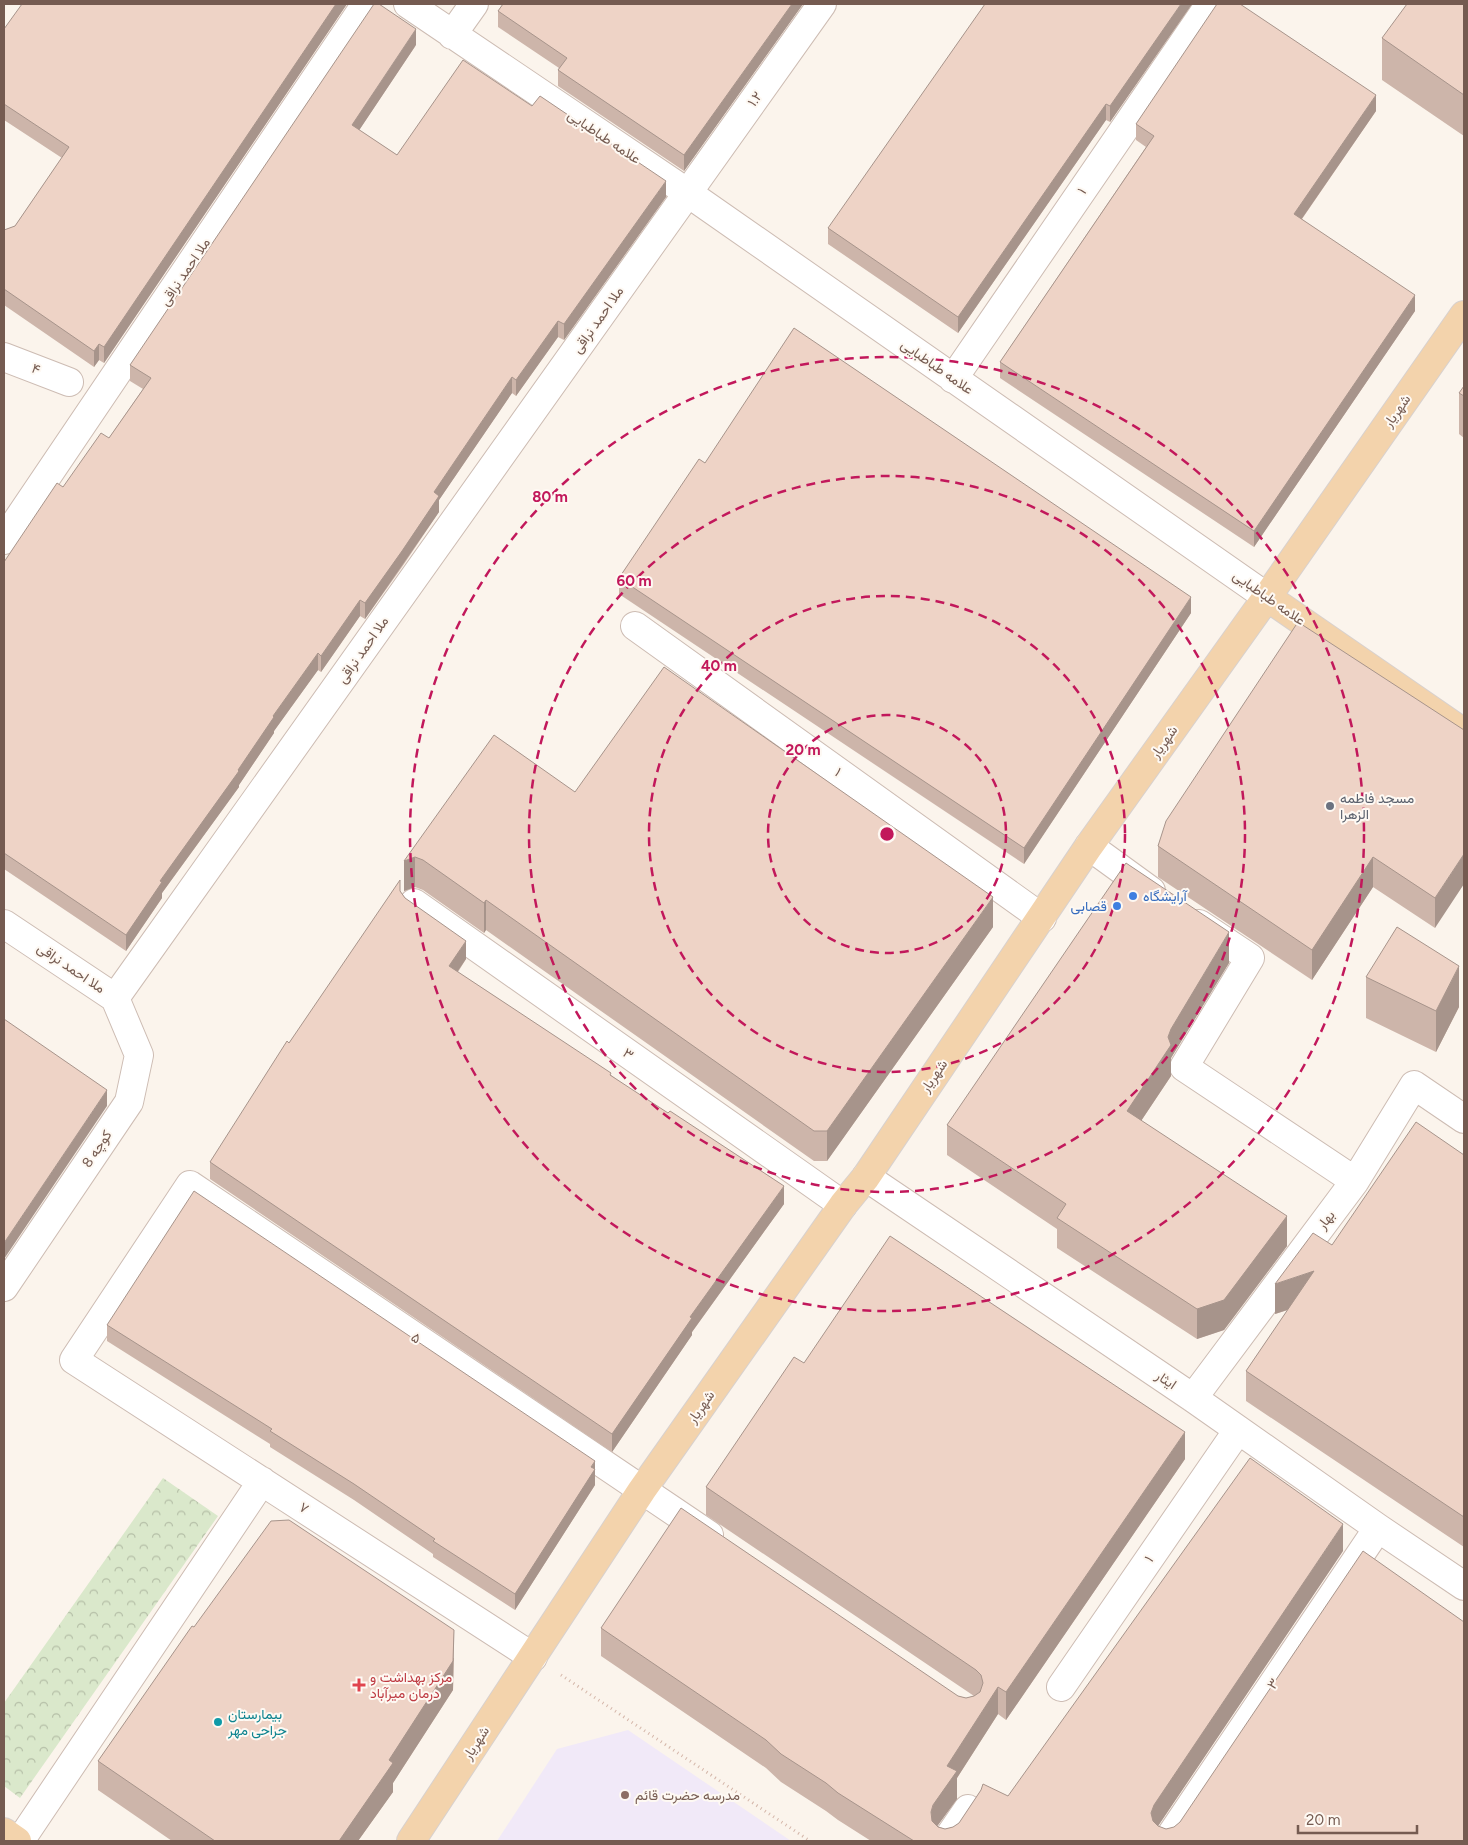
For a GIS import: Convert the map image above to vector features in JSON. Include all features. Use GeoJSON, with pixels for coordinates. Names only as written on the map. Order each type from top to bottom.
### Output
{"type":"FeatureCollection","features":[{"type":"Feature","properties":{"kind":"main road","name":"شهریار"},"geometry":{"type":"LineString","coordinates":[[411,1841],[642,1490],[843,1205],[866,1177],[1090,846],[1464,315]]}},
{"type":"Feature","properties":{"kind":"main road","name":"علامه طباطبایی"},"geometry":{"type":"LineString","coordinates":[[1267,597],[1464,733]]}},
{"type":"Feature","properties":{"kind":"main road"},"geometry":{"type":"LineString","coordinates":[[4,1832],[18,1841]]}},
{"type":"Feature","properties":{"kind":"street","name":"ملا احمد نراقی"},"geometry":{"type":"LineString","coordinates":[[4,540],[366,4]]}},
{"type":"Feature","properties":{"kind":"street","name":"علامه طباطبایی"},"geometry":{"type":"LineString","coordinates":[[408,4],[688,193],[1267,597]]}},
{"type":"Feature","properties":{"kind":"street"},"geometry":{"type":"LineString","coordinates":[[452,35],[474,4]]}},
{"type":"Feature","properties":{"kind":"street","name":"۱.۲"},"geometry":{"type":"LineString","coordinates":[[688,193],[822,4]]}},
{"type":"Feature","properties":{"kind":"street","name":"۱"},"geometry":{"type":"LineString","coordinates":[[954,379],[1210,4]]}},
{"type":"Feature","properties":{"kind":"street","name":"ملا احمد نراقی"},"geometry":{"type":"LineString","coordinates":[[4,924],[115,998],[688,193]]}},
{"type":"Feature","properties":{"kind":"street","name":"۴"},"geometry":{"type":"LineString","coordinates":[[4,357],[69,382]]}},
{"type":"Feature","properties":{"kind":"street","name":"۱"},"geometry":{"type":"LineString","coordinates":[[635,626],[1042,918]]}},
{"type":"Feature","properties":{"kind":"street"},"geometry":{"type":"LineString","coordinates":[[1090,846],[1135,880],[1250,958],[1184,1067],[1355,1181]]}},
{"type":"Feature","properties":{"kind":"street","name":"۳"},"geometry":{"type":"LineString","coordinates":[[414,903],[843,1205]]}},
{"type":"Feature","properties":{"kind":"street","name":"کوچه 8"},"geometry":{"type":"LineString","coordinates":[[4,1287],[129,1102],[139,1055],[115,998]]}},
{"type":"Feature","properties":{"kind":"street","name":"بهار"},"geometry":{"type":"LineString","coordinates":[[1193,1398],[1355,1181],[1414,1085],[1464,1119]]}},
{"type":"Feature","properties":{"kind":"street","name":"ایثار"},"geometry":{"type":"LineString","coordinates":[[866,1177],[1193,1398],[1464,1586]]}},
{"type":"Feature","properties":{"kind":"street","name":"۵"},"geometry":{"type":"LineString","coordinates":[[74,1360],[190,1185],[732,1550]]}},
{"type":"Feature","properties":{"kind":"street","name":"۷"},"geometry":{"type":"LineString","coordinates":[[74,1360],[533,1656]]}},
{"type":"Feature","properties":{"kind":"street","name":"۱"},"geometry":{"type":"LineString","coordinates":[[1060,1687],[1238,1430]]}},
{"type":"Feature","properties":{"kind":"street"},"geometry":{"type":"LineString","coordinates":[[18,1841],[262,1481]]}},
{"type":"Feature","properties":{"kind":"street","name":"۳"},"geometry":{"type":"LineString","coordinates":[[1167,1841],[1378,1528]]}},
{"type":"Feature","properties":{"kind":"street"},"geometry":{"type":"LineString","coordinates":[[946,1841],[968,1809]]}},
{"type":"Feature","properties":{"kind":"path"},"geometry":{"type":"LineString","coordinates":[[533,1656],[810,1841]]}},
{"type":"Feature","properties":{"kind":"shaded area","name":"مدرسه حضرت قائم"},"geometry":{"type":"Polygon","coordinates":[[[628,1730],[791,1841],[497,1841],[557,1749],[628,1730]]]}},
{"type":"Feature","properties":{"kind":"green space"},"geometry":{"type":"Polygon","coordinates":[[[163,1478],[218,1516],[20,1798],[4,1786],[4,1703],[163,1478]]]}},
{"type":"Feature","properties":{"kind":"building"},"geometry":{"type":"Polygon","coordinates":[[[22,4],[336,4],[104,347],[99,344],[94,351],[4,289],[4,230],[15,226],[69,147],[4,104],[4,29],[22,4]]]}},
{"type":"Feature","properties":{"kind":"building"},"geometry":{"type":"Polygon","coordinates":[[[374,4],[379,4],[416,29],[352,125],[397,155],[463,60],[532,106],[540,96],[666,181],[564,324],[558,321],[516,380],[512,377],[434,492],[439,496],[402,551],[365,603],[360,600],[321,656],[318,653],[273,716],[239,771],[160,881],[162,882],[126,935],[4,853],[4,562],[57,483],[63,487],[101,433],[109,438],[151,378],[130,365],[374,4]]]}},
{"type":"Feature","properties":{"kind":"building"},"geometry":{"type":"Polygon","coordinates":[[[503,4],[792,4],[684,155],[558,70],[567,58],[498,11],[503,4]]]}},
{"type":"Feature","properties":{"kind":"building"},"geometry":{"type":"Polygon","coordinates":[[[985,4],[1181,4],[1110,106],[1106,104],[958,317],[828,228],[985,4]]]}},
{"type":"Feature","properties":{"kind":"building"},"geometry":{"type":"Polygon","coordinates":[[[1217,4],[1240,4],[1376,95],[1294,214],[1415,295],[1254,531],[1000,362],[1154,136],[1136,124],[1217,4]]]}},
{"type":"Feature","properties":{"kind":"building"},"geometry":{"type":"Polygon","coordinates":[[[1407,4],[1464,4],[1464,95],[1382,38],[1407,4]]]}},
{"type":"Feature","properties":{"kind":"building"},"geometry":{"type":"Polygon","coordinates":[[[794,328],[1191,597],[1024,848],[619,578],[699,459],[705,463],[794,328]]]}},
{"type":"Feature","properties":{"kind":"building"},"geometry":{"type":"Polygon","coordinates":[[[1464,386],[1464,396],[1459,393],[1464,386]]]}},
{"type":"Feature","properties":{"kind":"building","name":"مسجد فاطمه الزهرا"},"geometry":{"type":"Polygon","coordinates":[[[1298,622],[1464,730],[1464,854],[1435,898],[1373,857],[1312,950],[1158,846],[1166,821],[1298,622]]]}},
{"type":"Feature","properties":{"kind":"building"},"geometry":{"type":"Polygon","coordinates":[[[664,667],[993,897],[827,1131],[814,1131],[486,900],[484,903],[423,860],[415,857],[404,861],[494,735],[575,792],[664,667]]]}},
{"type":"Feature","properties":{"kind":"building"},"geometry":{"type":"Polygon","coordinates":[[[1126,863],[1229,932],[1171,1029],[1168,1037],[1171,1045],[1127,1111],[1287,1216],[1224,1300],[1197,1309],[1057,1218],[1066,1204],[947,1125],[1126,863]]]}},
{"type":"Feature","properties":{"kind":"building"},"geometry":{"type":"Polygon","coordinates":[[[400,880],[400,891],[405,898],[466,941],[449,966],[611,1073],[610,1075],[668,1113],[670,1111],[784,1186],[690,1317],[692,1318],[612,1434],[210,1162],[287,1041],[289,1043],[400,880]]]}},
{"type":"Feature","properties":{"kind":"building"},"geometry":{"type":"Polygon","coordinates":[[[1397,927],[1459,966],[1436,1011],[1366,977],[1397,927]]]}},
{"type":"Feature","properties":{"kind":"building"},"geometry":{"type":"Polygon","coordinates":[[[4,1019],[107,1090],[4,1243],[4,1019]]]}},
{"type":"Feature","properties":{"kind":"building"},"geometry":{"type":"Polygon","coordinates":[[[1416,1122],[1464,1155],[1464,1517],[1246,1371],[1314,1271],[1275,1284],[1313,1233],[1332,1245],[1416,1122]]]}},
{"type":"Feature","properties":{"kind":"building"},"geometry":{"type":"Polygon","coordinates":[[[194,1191],[595,1461],[591,1467],[595,1469],[515,1594],[433,1541],[435,1539],[354,1484],[270,1431],[272,1429],[107,1325],[194,1191]]]}},
{"type":"Feature","properties":{"kind":"building"},"geometry":{"type":"Polygon","coordinates":[[[890,1236],[1185,1432],[1006,1692],[998,1687],[947,1766],[957,1771],[933,1805],[931,1812],[932,1821],[938,1827],[945,1829],[959,1823],[983,1784],[1008,1796],[1250,1458],[1343,1524],[1154,1805],[1151,1813],[1153,1821],[1158,1826],[1166,1829],[1174,1827],[1180,1822],[1363,1551],[1464,1622],[1464,1841],[914,1841],[838,1793],[781,1754],[766,1740],[601,1628],[681,1508],[958,1696],[966,1698],[980,1692],[983,1683],[981,1675],[976,1670],[706,1487],[794,1357],[804,1363],[890,1236]]]}},
{"type":"Feature","properties":{"kind":"building"},"geometry":{"type":"Polygon","coordinates":[[[289,1520],[454,1630],[453,1661],[389,1760],[393,1763],[339,1841],[215,1841],[98,1761],[192,1626],[194,1627],[271,1521],[289,1520]]]}},
{"type":"Feature","properties":{"kind":"place","name":"مسجد فاطمه الزهرا"},"geometry":{"type":"Point","coordinates":[1330,806]}},
{"type":"Feature","properties":{"kind":"place","name":"آرایشگاه"},"geometry":{"type":"Point","coordinates":[1133,896]}},
{"type":"Feature","properties":{"kind":"place","name":"قصابی"},"geometry":{"type":"Point","coordinates":[1117,906]}},
{"type":"Feature","properties":{"kind":"place","name":"مرکز بهداشت و درمان میرآباد"},"geometry":{"type":"Point","coordinates":[359,1685]}},
{"type":"Feature","properties":{"kind":"place","name":"بیمارستان جراحی مهر"},"geometry":{"type":"Point","coordinates":[218,1722]}},
{"type":"Feature","properties":{"kind":"place","name":"مدرسه حضرت قائم"},"geometry":{"type":"Point","coordinates":[625,1795]}}]}
